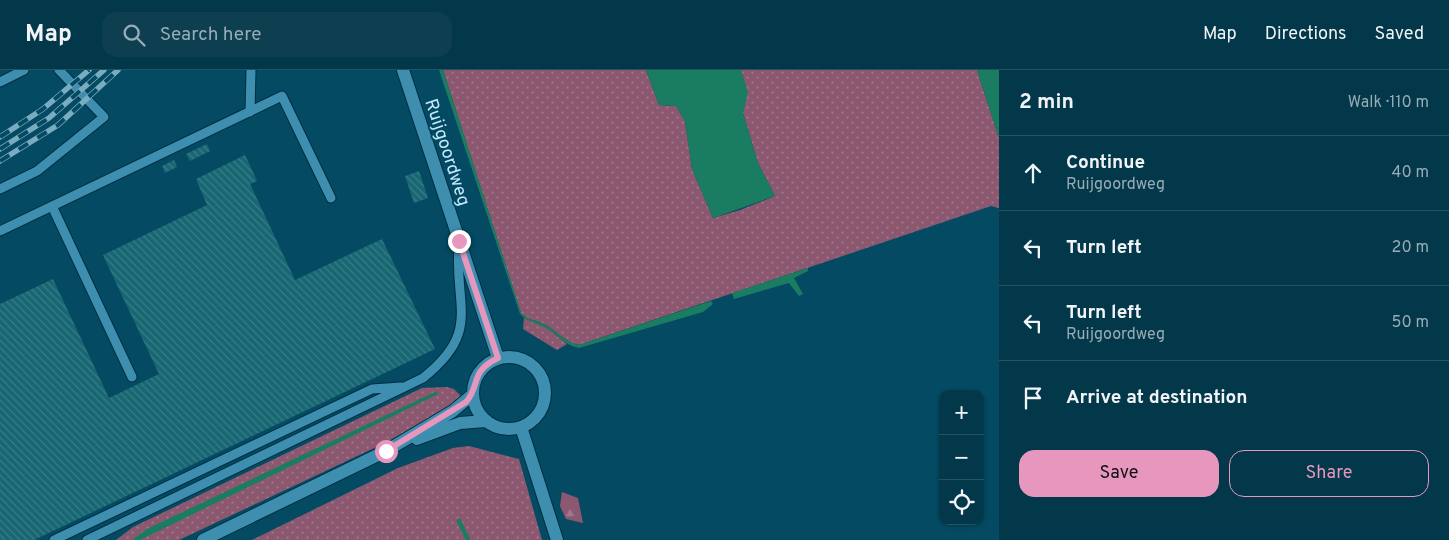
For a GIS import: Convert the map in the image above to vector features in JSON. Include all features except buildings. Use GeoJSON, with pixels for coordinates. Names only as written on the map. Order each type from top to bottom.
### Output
{"type":"FeatureCollection","features":[{"type":"Feature","properties":{"kind":"street","name":"Ruijgoordweg"},"geometry":{"type":"LineString","coordinates":[[403,70],[498,358]]}},
{"type":"Feature","properties":{"kind":"street"},"geometry":{"type":"LineString","coordinates":[[516,357],[525,360],[533,366],[543,381],[545,400],[542,409],[537,417],[521,427],[502,429],[485,421],[478,414],[472,396],[476,376],[489,362],[498,358],[516,357]]}},
{"type":"Feature","properties":{"kind":"street"},"geometry":{"type":"LineString","coordinates":[[202,540],[386,451],[453,411],[472,396]]}},
{"type":"Feature","properties":{"kind":"street"},"geometry":{"type":"LineString","coordinates":[[386,451],[460,423],[485,421]]}},
{"type":"Feature","properties":{"kind":"street"},"geometry":{"type":"LineString","coordinates":[[521,427],[557,540]]}},
{"type":"Feature","properties":{"kind":"lane"},"geometry":{"type":"LineString","coordinates":[[0,82],[24,70]]}},
{"type":"Feature","properties":{"kind":"lane"},"geometry":{"type":"LineString","coordinates":[[0,189],[37,171],[104,117],[59,70]]}},
{"type":"Feature","properties":{"kind":"lane"},"geometry":{"type":"LineString","coordinates":[[250,112],[251,70]]}},
{"type":"Feature","properties":{"kind":"lane"},"geometry":{"type":"LineString","coordinates":[[0,231],[282,96],[331,198]]}},
{"type":"Feature","properties":{"kind":"lane"},"geometry":{"type":"LineString","coordinates":[[52,206],[132,377]]}},
{"type":"Feature","properties":{"kind":"lane"},"geometry":{"type":"LineString","coordinates":[[87,540],[406,387],[423,378],[437,367],[449,353],[458,337],[463,303],[457,268],[459,241]]}},
{"type":"Feature","properties":{"kind":"lane"},"geometry":{"type":"LineString","coordinates":[[54,540],[372,388],[406,387]]}},
{"type":"Feature","properties":{"kind":"green space"},"geometry":{"type":"Polygon","coordinates":[[[443,70],[646,70],[659,105],[676,106],[685,121],[692,169],[713,218],[775,196],[758,163],[743,113],[747,92],[741,70],[977,70],[999,138],[999,208],[991,206],[579,345],[564,339],[548,327],[529,319],[521,313],[443,70]]]}},
{"type":"Feature","properties":{"kind":"green space"},"geometry":{"type":"Polygon","coordinates":[[[524,318],[547,328],[567,344],[557,350],[523,329],[524,318]]]}},
{"type":"Feature","properties":{"kind":"green space"},"geometry":{"type":"Polygon","coordinates":[[[447,387],[454,389],[461,396],[456,403],[387,442],[179,540],[116,540],[133,527],[422,388],[447,387]]]}},
{"type":"Feature","properties":{"kind":"green space"},"geometry":{"type":"Polygon","coordinates":[[[469,446],[519,459],[542,540],[252,540],[398,468],[453,448],[469,446]]]}},
{"type":"Feature","properties":{"kind":"green space"},"geometry":{"type":"Polygon","coordinates":[[[562,492],[578,498],[583,523],[566,519],[560,506],[562,492]]]}},
{"type":"Feature","properties":{"kind":"shaded area"},"geometry":{"type":"Polygon","coordinates":[[[439,70],[443,70],[523,315],[544,324],[564,339],[579,345],[711,301],[713,304],[703,312],[579,348],[570,345],[548,329],[523,317],[520,314],[439,70]]]}},
{"type":"Feature","properties":{"kind":"shaded area"},"geometry":{"type":"Polygon","coordinates":[[[646,70],[741,70],[748,92],[743,113],[758,163],[775,196],[713,218],[692,169],[685,121],[676,106],[659,105],[646,70]]]}},
{"type":"Feature","properties":{"kind":"shaded area"},"geometry":{"type":"Polygon","coordinates":[[[977,70],[999,70],[999,138],[977,70]]]}},
{"type":"Feature","properties":{"kind":"shaded area"},"geometry":{"type":"Polygon","coordinates":[[[808,268],[808,271],[794,278],[803,294],[799,296],[789,283],[734,299],[732,293],[808,268]]]}},
{"type":"Feature","properties":{"kind":"shaded area"},"geometry":{"type":"Polygon","coordinates":[[[437,391],[438,394],[140,540],[132,540],[147,529],[437,391]]]}},
{"type":"Feature","properties":{"kind":"waterway"},"geometry":{"type":"LineString","coordinates":[[459,521],[468,540]]}},
{"type":"Feature","properties":{"kind":"railway"},"geometry":{"type":"LineString","coordinates":[[0,137],[43,109],[89,70]]}},
{"type":"Feature","properties":{"kind":"railway"},"geometry":{"type":"LineString","coordinates":[[0,149],[49,118],[104,70]]}},
{"type":"Feature","properties":{"kind":"railway"},"geometry":{"type":"LineString","coordinates":[[0,161],[58,125],[118,70]]}},
{"type":"Feature","properties":{"kind":"route"},"geometry":{"type":"LineString","coordinates":[[386,451],[466,402],[472,396],[476,376],[489,362],[498,358],[459,241]]}}]}
